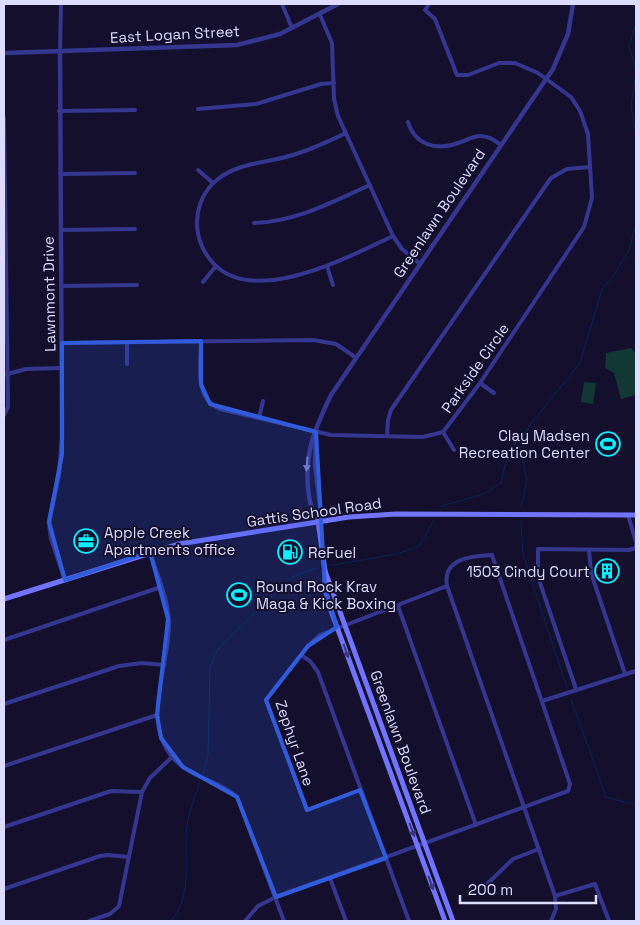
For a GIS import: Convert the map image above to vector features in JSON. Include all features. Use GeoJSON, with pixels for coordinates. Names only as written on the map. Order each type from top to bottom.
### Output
{"type":"FeatureCollection","features":[{"type":"Feature","properties":{"kind":"main road","name":"Gattis School Road"},"geometry":{"type":"LineString","coordinates":[[4,599],[150,552],[190,542],[318,521],[379,514],[636,515]]}},
{"type":"Feature","properties":{"kind":"main road","name":"Greenlawn Boulevard"},"geometry":{"type":"LineString","coordinates":[[318,521],[326,571],[453,921]]}},
{"type":"Feature","properties":{"kind":"main road","name":"Greenlawn Boulevard"},"geometry":{"type":"LineString","coordinates":[[326,571],[323,578],[337,627],[445,921]]}},
{"type":"Feature","properties":{"kind":"street","name":"Lawnmont Drive"},"geometry":{"type":"LineString","coordinates":[[60,4],[62,454],[49,522],[51,538],[64,580]]}},
{"type":"Feature","properties":{"kind":"street"},"geometry":{"type":"LineString","coordinates":[[282,4],[292,28]]}},
{"type":"Feature","properties":{"kind":"street","name":"East Logan Street"},"geometry":{"type":"LineString","coordinates":[[4,53],[231,46],[260,41],[320,15],[338,4]]}},
{"type":"Feature","properties":{"kind":"street","name":"Parkside Circle"},"geometry":{"type":"LineString","coordinates":[[201,341],[201,384],[208,401],[220,409],[338,436],[424,437],[443,432],[480,384],[584,227],[591,205],[586,126],[580,111],[568,94],[526,66],[506,63],[492,65],[468,75],[458,75],[434,20],[425,10],[429,4]]}},
{"type":"Feature","properties":{"kind":"street","name":"Greenlawn Boulevard"},"geometry":{"type":"LineString","coordinates":[[316,432],[315,465],[321,513],[318,521],[312,514],[307,476],[309,447],[331,395],[355,357],[546,79],[564,45],[573,4]]}},
{"type":"Feature","properties":{"kind":"street"},"geometry":{"type":"LineString","coordinates":[[320,15],[332,43],[336,108],[346,134],[393,236],[408,254],[420,264]]}},
{"type":"Feature","properties":{"kind":"street"},"geometry":{"type":"LineString","coordinates":[[198,109],[256,104],[320,84],[334,83]]}},
{"type":"Feature","properties":{"kind":"street"},"geometry":{"type":"LineString","coordinates":[[60,111],[136,110]]}},
{"type":"Feature","properties":{"kind":"street"},"geometry":{"type":"LineString","coordinates":[[4,118],[6,375],[8,407],[4,415]]}},
{"type":"Feature","properties":{"kind":"street"},"geometry":{"type":"LineString","coordinates":[[408,122],[413,133],[423,144],[452,145],[479,136],[491,138],[501,145]]}},
{"type":"Feature","properties":{"kind":"street"},"geometry":{"type":"LineString","coordinates":[[346,134],[290,156],[233,170],[213,183],[200,206],[197,230],[201,246],[216,266],[232,276],[255,280],[277,279],[327,266],[393,236]]}},
{"type":"Feature","properties":{"kind":"street"},"geometry":{"type":"LineString","coordinates":[[387,436],[391,410],[551,178],[567,168],[590,167]]}},
{"type":"Feature","properties":{"kind":"street"},"geometry":{"type":"LineString","coordinates":[[198,170],[213,183]]}},
{"type":"Feature","properties":{"kind":"street"},"geometry":{"type":"LineString","coordinates":[[60,174],[135,173]]}},
{"type":"Feature","properties":{"kind":"street"},"geometry":{"type":"LineString","coordinates":[[254,223],[278,221],[301,216],[370,185]]}},
{"type":"Feature","properties":{"kind":"street"},"geometry":{"type":"LineString","coordinates":[[60,230],[135,229]]}},
{"type":"Feature","properties":{"kind":"street"},"geometry":{"type":"LineString","coordinates":[[203,282],[216,266]]}},
{"type":"Feature","properties":{"kind":"street"},"geometry":{"type":"LineString","coordinates":[[327,266],[333,286]]}},
{"type":"Feature","properties":{"kind":"street"},"geometry":{"type":"LineString","coordinates":[[61,286],[137,285]]}},
{"type":"Feature","properties":{"kind":"street"},"geometry":{"type":"LineString","coordinates":[[62,343],[321,341],[336,344],[355,357]]}},
{"type":"Feature","properties":{"kind":"street"},"geometry":{"type":"LineString","coordinates":[[127,342],[127,364]]}},
{"type":"Feature","properties":{"kind":"street"},"geometry":{"type":"LineString","coordinates":[[6,375],[26,369],[62,368]]}},
{"type":"Feature","properties":{"kind":"street"},"geometry":{"type":"LineString","coordinates":[[480,384],[494,393]]}},
{"type":"Feature","properties":{"kind":"street"},"geometry":{"type":"LineString","coordinates":[[259,418],[263,401]]}},
{"type":"Feature","properties":{"kind":"street"},"geometry":{"type":"LineString","coordinates":[[443,432],[454,450]]}},
{"type":"Feature","properties":{"kind":"street"},"geometry":{"type":"LineString","coordinates":[[576,690],[538,577],[538,549],[589,550],[636,545],[628,515]]}},
{"type":"Feature","properties":{"kind":"street"},"geometry":{"type":"LineString","coordinates":[[589,550],[591,573],[625,674]]}},
{"type":"Feature","properties":{"kind":"street"},"geometry":{"type":"LineString","coordinates":[[150,552],[161,587],[168,619],[157,714],[161,738],[172,757],[190,772],[227,789],[237,797],[284,921]]}},
{"type":"Feature","properties":{"kind":"street"},"geometry":{"type":"LineString","coordinates":[[245,921],[255,908],[276,897],[424,843],[525,808],[566,793],[570,788],[492,555],[468,557],[456,562],[448,572],[447,586],[525,808],[539,849],[556,896],[556,909],[551,921]]}},
{"type":"Feature","properties":{"kind":"street","name":"Zephyr Lane"},"geometry":{"type":"LineString","coordinates":[[360,790],[307,810],[266,700],[301,654],[320,635],[447,586]]}},
{"type":"Feature","properties":{"kind":"street"},"geometry":{"type":"LineString","coordinates":[[4,640],[161,587]]}},
{"type":"Feature","properties":{"kind":"street"},"geometry":{"type":"LineString","coordinates":[[398,606],[476,825]]}},
{"type":"Feature","properties":{"kind":"street"},"geometry":{"type":"LineString","coordinates":[[301,654],[310,661],[318,672],[409,921]]}},
{"type":"Feature","properties":{"kind":"street"},"geometry":{"type":"LineString","coordinates":[[4,704],[118,666],[142,663],[164,665]]}},
{"type":"Feature","properties":{"kind":"street"},"geometry":{"type":"LineString","coordinates":[[542,701],[636,671]]}},
{"type":"Feature","properties":{"kind":"street"},"geometry":{"type":"LineString","coordinates":[[4,766],[157,714]]}},
{"type":"Feature","properties":{"kind":"street"},"geometry":{"type":"LineString","coordinates":[[89,921],[110,914],[119,906],[142,792],[150,778],[172,757]]}},
{"type":"Feature","properties":{"kind":"street"},"geometry":{"type":"LineString","coordinates":[[4,827],[111,791],[142,792]]}},
{"type":"Feature","properties":{"kind":"street"},"geometry":{"type":"LineString","coordinates":[[484,887],[513,859],[539,849]]}},
{"type":"Feature","properties":{"kind":"street"},"geometry":{"type":"LineString","coordinates":[[4,889],[105,855],[129,857]]}},
{"type":"Feature","properties":{"kind":"street"},"geometry":{"type":"LineString","coordinates":[[330,878],[346,921]]}},
{"type":"Feature","properties":{"kind":"street"},"geometry":{"type":"LineString","coordinates":[[556,896],[595,884],[609,921]]}},
{"type":"Feature","properties":{"kind":"highlighted area"},"geometry":{"type":"Polygon","coordinates":[[[201,341],[201,384],[210,404],[316,432],[325,588],[337,627],[308,646],[266,700],[307,810],[360,790],[386,858],[276,897],[237,797],[183,767],[161,738],[157,715],[168,619],[150,552],[65,580],[49,522],[62,454],[62,343],[201,341]]]}},
{"type":"Feature","properties":{"kind":"green space"},"geometry":{"type":"Polygon","coordinates":[[[631,348],[636,354],[636,395],[621,399],[614,373],[605,368],[606,353],[631,348]]]}},
{"type":"Feature","properties":{"kind":"green space"},"geometry":{"type":"Polygon","coordinates":[[[584,382],[596,383],[593,404],[581,402],[584,382]]]}},
{"type":"Feature","properties":{"kind":"waterway"},"geometry":{"type":"LineString","coordinates":[[636,23],[629,46],[636,71]]}},
{"type":"Feature","properties":{"kind":"waterway"},"geometry":{"type":"LineString","coordinates":[[636,72],[631,106],[636,135]]}},
{"type":"Feature","properties":{"kind":"waterway"},"geometry":{"type":"LineString","coordinates":[[521,507],[527,480],[522,458],[522,441],[530,425],[580,363],[602,289],[613,276],[629,250],[636,224]]}},
{"type":"Feature","properties":{"kind":"waterway"},"geometry":{"type":"LineString","coordinates":[[441,506],[484,494],[501,483],[508,453],[529,427]]}},
{"type":"Feature","properties":{"kind":"waterway"},"geometry":{"type":"LineString","coordinates":[[333,565],[397,554],[419,546],[434,520]]}},
{"type":"Feature","properties":{"kind":"waterway"},"geometry":{"type":"LineString","coordinates":[[521,522],[523,554],[567,687]]}},
{"type":"Feature","properties":{"kind":"waterway"},"geometry":{"type":"LineString","coordinates":[[203,774],[208,755],[210,667],[218,649],[292,577],[316,568]]}},
{"type":"Feature","properties":{"kind":"waterway"},"geometry":{"type":"LineString","coordinates":[[571,699],[606,797],[636,805]]}},
{"type":"Feature","properties":{"kind":"waterway"},"geometry":{"type":"LineString","coordinates":[[171,921],[183,900],[186,876],[187,826],[200,781]]}},
{"type":"Feature","properties":{"kind":"place","name":"Clay Madsen Recreation Center"},"geometry":{"type":"Point","coordinates":[608,444]}},
{"type":"Feature","properties":{"kind":"place","name":"Apple Creek Apartments office"},"geometry":{"type":"Point","coordinates":[86,541]}},
{"type":"Feature","properties":{"kind":"place","name":"ReFuel"},"geometry":{"type":"Point","coordinates":[290,552]}},
{"type":"Feature","properties":{"kind":"place","name":"1503 Cindy Court"},"geometry":{"type":"Point","coordinates":[607,571]}},
{"type":"Feature","properties":{"kind":"place","name":"Round Rock Krav Maga & Kick Boxing"},"geometry":{"type":"Point","coordinates":[239,595]}}]}
